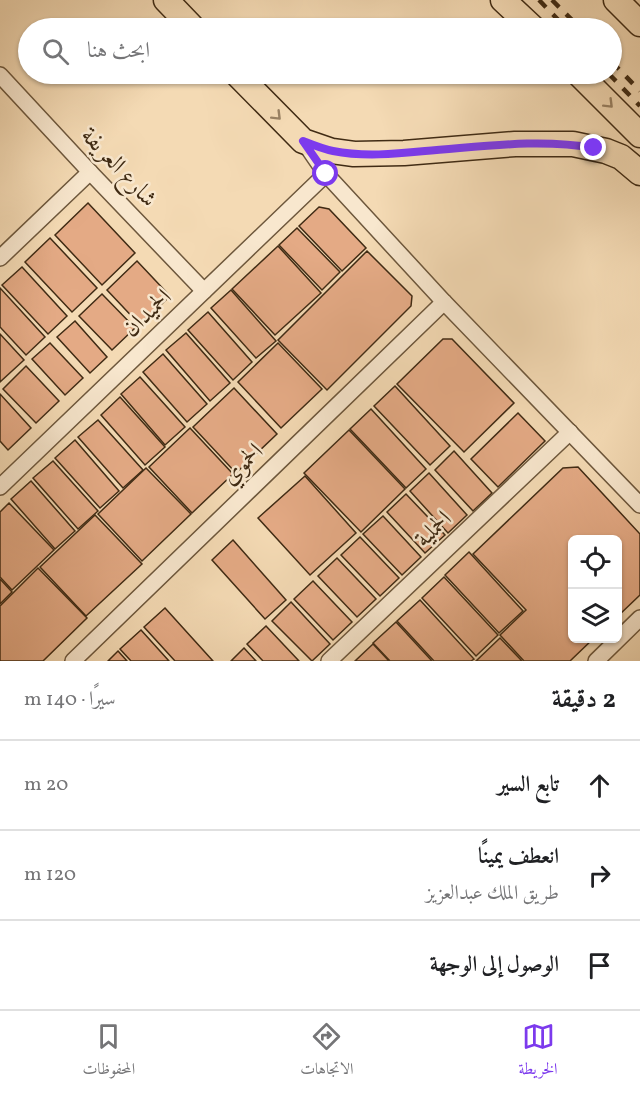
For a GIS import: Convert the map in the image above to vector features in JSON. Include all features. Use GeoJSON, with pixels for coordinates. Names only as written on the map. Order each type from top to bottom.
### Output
{"type":"FeatureCollection","features":[{"type":"Feature","properties":{"kind":"main road"},"geometry":{"type":"LineString","coordinates":[[166,0],[184,18]]}},
{"type":"Feature","properties":{"kind":"main road"},"geometry":{"type":"LineString","coordinates":[[503,0],[522,18]]}},
{"type":"Feature","properties":{"kind":"main road"},"geometry":{"type":"LineString","coordinates":[[616,0],[640,24]]}},
{"type":"Feature","properties":{"kind":"main road"},"geometry":{"type":"LineString","coordinates":[[247,84],[303,141],[332,151],[354,154],[404,153],[515,144],[573,144],[606,151],[621,157],[640,173]]}},
{"type":"Feature","properties":{"kind":"main road"},"geometry":{"type":"LineString","coordinates":[[589,84],[640,135]]}},
{"type":"Feature","properties":{"kind":"street","name":"شارع العريفة"},"geometry":{"type":"LineString","coordinates":[[0,75],[204,291]]}},
{"type":"Feature","properties":{"kind":"street"},"geometry":{"type":"LineString","coordinates":[[303,141],[326,174],[444,302],[640,505]]}},
{"type":"Feature","properties":{"kind":"street"},"geometry":{"type":"LineString","coordinates":[[0,258],[90,172]]}},
{"type":"Feature","properties":{"kind":"street","name":"الحميدان"},"geometry":{"type":"LineString","coordinates":[[0,487],[326,174]]}},
{"type":"Feature","properties":{"kind":"street","name":"الحموي"},"geometry":{"type":"LineString","coordinates":[[73,661],[444,302]]}},
{"type":"Feature","properties":{"kind":"street","name":"الحملية"},"geometry":{"type":"LineString","coordinates":[[330,661],[570,432]]}},
{"type":"Feature","properties":{"kind":"street"},"geometry":{"type":"LineString","coordinates":[[596,661],[640,618]]}},
{"type":"Feature","properties":{"kind":"building"},"geometry":{"type":"Polygon","coordinates":[[[88,203],[135,253],[102,285],[55,235],[88,203]]]}},
{"type":"Feature","properties":{"kind":"building"},"geometry":{"type":"Polygon","coordinates":[[[319,207],[329,209],[366,248],[342,271],[299,226],[319,207]]]}},
{"type":"Feature","properties":{"kind":"building"},"geometry":{"type":"Polygon","coordinates":[[[297,228],[340,272],[322,290],[279,245],[297,228]]]}},
{"type":"Feature","properties":{"kind":"building"},"geometry":{"type":"Polygon","coordinates":[[[50,238],[97,288],[72,312],[25,262],[50,238]]]}},
{"type":"Feature","properties":{"kind":"building"},"geometry":{"type":"Polygon","coordinates":[[[278,246],[321,293],[275,335],[232,289],[278,246]]]}},
{"type":"Feature","properties":{"kind":"building"},"geometry":{"type":"Polygon","coordinates":[[[367,251],[412,296],[411,306],[327,390],[278,340],[367,251]]]}},
{"type":"Feature","properties":{"kind":"building"},"geometry":{"type":"Polygon","coordinates":[[[137,261],[170,296],[140,325],[107,290],[137,261]]]}},
{"type":"Feature","properties":{"kind":"building"},"geometry":{"type":"Polygon","coordinates":[[[22,267],[67,316],[48,334],[2,285],[22,267]]]}},
{"type":"Feature","properties":{"kind":"building"},"geometry":{"type":"Polygon","coordinates":[[[0,288],[45,337],[26,355],[0,327],[0,288]]]}},
{"type":"Feature","properties":{"kind":"building"},"geometry":{"type":"Polygon","coordinates":[[[231,290],[276,341],[256,358],[211,308],[231,290]]]}},
{"type":"Feature","properties":{"kind":"building"},"geometry":{"type":"Polygon","coordinates":[[[102,294],[135,328],[112,350],[79,316],[102,294]]]}},
{"type":"Feature","properties":{"kind":"building"},"geometry":{"type":"Polygon","coordinates":[[[208,312],[252,362],[233,380],[188,330],[208,312]]]}},
{"type":"Feature","properties":{"kind":"building"},"geometry":{"type":"Polygon","coordinates":[[[75,321],[107,357],[90,373],[57,337],[75,321]]]}},
{"type":"Feature","properties":{"kind":"building"},"geometry":{"type":"Polygon","coordinates":[[[186,333],[230,383],[210,401],[166,350],[186,333]]]}},
{"type":"Feature","properties":{"kind":"building"},"geometry":{"type":"Polygon","coordinates":[[[0,334],[24,360],[0,382],[0,334]]]}},
{"type":"Feature","properties":{"kind":"building"},"geometry":{"type":"Polygon","coordinates":[[[443,339],[452,339],[514,403],[464,452],[397,384],[443,339]]]}},
{"type":"Feature","properties":{"kind":"building"},"geometry":{"type":"Polygon","coordinates":[[[50,343],[83,378],[65,395],[32,359],[50,343]]]}},
{"type":"Feature","properties":{"kind":"building"},"geometry":{"type":"Polygon","coordinates":[[[278,343],[322,389],[281,428],[238,382],[278,343]]]}},
{"type":"Feature","properties":{"kind":"building"},"geometry":{"type":"Polygon","coordinates":[[[163,354],[207,404],[187,422],[143,372],[163,354]]]}},
{"type":"Feature","properties":{"kind":"building"},"geometry":{"type":"Polygon","coordinates":[[[26,366],[59,401],[36,423],[3,389],[26,366]]]}},
{"type":"Feature","properties":{"kind":"building"},"geometry":{"type":"Polygon","coordinates":[[[140,377],[185,427],[165,445],[121,394],[140,377]]]}},
{"type":"Feature","properties":{"kind":"building"},"geometry":{"type":"Polygon","coordinates":[[[395,386],[450,446],[430,465],[374,406],[395,386]]]}},
{"type":"Feature","properties":{"kind":"building"},"geometry":{"type":"Polygon","coordinates":[[[234,388],[277,434],[236,473],[193,427],[234,388]]]}},
{"type":"Feature","properties":{"kind":"building"},"geometry":{"type":"Polygon","coordinates":[[[0,394],[31,428],[8,450],[0,441],[0,394]]]}},
{"type":"Feature","properties":{"kind":"building"},"geometry":{"type":"Polygon","coordinates":[[[120,397],[165,447],[145,465],[101,415],[120,397]]]}},
{"type":"Feature","properties":{"kind":"building"},"geometry":{"type":"Polygon","coordinates":[[[371,409],[426,469],[406,488],[350,429],[371,409]]]}},
{"type":"Feature","properties":{"kind":"building"},"geometry":{"type":"Polygon","coordinates":[[[518,413],[545,441],[498,487],[471,459],[518,413]]]}},
{"type":"Feature","properties":{"kind":"building"},"geometry":{"type":"Polygon","coordinates":[[[98,420],[143,470],[123,488],[78,437],[98,420]]]}},
{"type":"Feature","properties":{"kind":"building"},"geometry":{"type":"Polygon","coordinates":[[[190,428],[233,474],[192,513],[149,467],[190,428]]]}},
{"type":"Feature","properties":{"kind":"building"},"geometry":{"type":"Polygon","coordinates":[[[349,430],[405,489],[361,532],[304,473],[349,430]]]}},
{"type":"Feature","properties":{"kind":"building"},"geometry":{"type":"Polygon","coordinates":[[[75,440],[119,491],[100,508],[55,458],[75,440]]]}},
{"type":"Feature","properties":{"kind":"building"},"geometry":{"type":"Polygon","coordinates":[[[454,451],[492,493],[473,511],[435,470],[454,451]]]}},
{"type":"Feature","properties":{"kind":"building"},"geometry":{"type":"Polygon","coordinates":[[[53,461],[98,511],[78,529],[33,478],[53,461]]]}},
{"type":"Feature","properties":{"kind":"building"},"geometry":{"type":"Polygon","coordinates":[[[578,467],[640,534],[640,595],[622,612],[622,535],[568,535],[568,643],[589,643],[570,661],[524,661],[500,635],[526,610],[473,554],[563,468],[578,467]]]}},
{"type":"Feature","properties":{"kind":"building"},"geometry":{"type":"Polygon","coordinates":[[[146,468],[191,514],[142,561],[98,514],[146,468]]]}},
{"type":"Feature","properties":{"kind":"building"},"geometry":{"type":"Polygon","coordinates":[[[429,473],[467,515],[448,533],[410,491],[429,473]]]}},
{"type":"Feature","properties":{"kind":"building"},"geometry":{"type":"Polygon","coordinates":[[[305,476],[356,533],[310,575],[258,518],[305,476]]]}},
{"type":"Feature","properties":{"kind":"building"},"geometry":{"type":"Polygon","coordinates":[[[31,481],[75,531],[55,549],[11,499],[31,481]]]}},
{"type":"Feature","properties":{"kind":"building"},"geometry":{"type":"Polygon","coordinates":[[[406,494],[445,535],[425,553],[387,512],[406,494]]]}},
{"type":"Feature","properties":{"kind":"building"},"geometry":{"type":"Polygon","coordinates":[[[9,503],[54,550],[12,590],[0,577],[0,512],[9,503]]]}},
{"type":"Feature","properties":{"kind":"building"},"geometry":{"type":"Polygon","coordinates":[[[95,515],[142,564],[86,616],[40,567],[95,515]]]}},
{"type":"Feature","properties":{"kind":"building"},"geometry":{"type":"Polygon","coordinates":[[[383,516],[421,557],[402,575],[363,534],[383,516]]]}},
{"type":"Feature","properties":{"kind":"building"},"geometry":{"type":"Polygon","coordinates":[[[360,537],[399,578],[380,596],[341,555],[360,537]]]}},
{"type":"Feature","properties":{"kind":"building"},"geometry":{"type":"Polygon","coordinates":[[[233,540],[286,600],[265,619],[212,560],[233,540]]]}},
{"type":"Feature","properties":{"kind":"building"},"geometry":{"type":"Polygon","coordinates":[[[469,552],[523,611],[499,633],[445,575],[469,552]]]}},
{"type":"Feature","properties":{"kind":"building"},"geometry":{"type":"Polygon","coordinates":[[[337,558],[376,599],[357,617],[318,576],[337,558]]]}},
{"type":"Feature","properties":{"kind":"building"},"geometry":{"type":"Polygon","coordinates":[[[38,568],[87,618],[43,661],[0,661],[0,606],[38,568]]]}},
{"type":"Feature","properties":{"kind":"building"},"geometry":{"type":"Polygon","coordinates":[[[444,577],[498,635],[476,656],[422,598],[444,577]]]}},
{"type":"Feature","properties":{"kind":"building"},"geometry":{"type":"Polygon","coordinates":[[[0,579],[12,592],[0,604],[0,579]]]}},
{"type":"Feature","properties":{"kind":"building"},"geometry":{"type":"Polygon","coordinates":[[[313,581],[352,622],[333,640],[294,599],[313,581]]]}},
{"type":"Feature","properties":{"kind":"building"},"geometry":{"type":"Polygon","coordinates":[[[420,600],[474,659],[471,661],[434,661],[397,621],[420,600]]]}},
{"type":"Feature","properties":{"kind":"building"},"geometry":{"type":"Polygon","coordinates":[[[291,602],[330,644],[312,661],[272,621],[291,602]]]}},
{"type":"Feature","properties":{"kind":"building"},"geometry":{"type":"Polygon","coordinates":[[[165,608],[213,661],[175,661],[144,627],[165,608]]]}},
{"type":"Feature","properties":{"kind":"building"},"geometry":{"type":"Polygon","coordinates":[[[396,622],[432,661],[390,661],[373,643],[396,622]]]}},
{"type":"Feature","properties":{"kind":"building"},"geometry":{"type":"Polygon","coordinates":[[[266,626],[299,661],[263,661],[247,644],[266,626]]]}},
{"type":"Feature","properties":{"kind":"building"},"geometry":{"type":"Polygon","coordinates":[[[141,630],[169,661],[131,661],[120,649],[141,630]]]}},
{"type":"Feature","properties":{"kind":"building"},"geometry":{"type":"Polygon","coordinates":[[[500,638],[522,661],[476,661],[500,638]]]}},
{"type":"Feature","properties":{"kind":"building"},"geometry":{"type":"Polygon","coordinates":[[[373,644],[389,661],[355,661],[373,644]]]}},
{"type":"Feature","properties":{"kind":"building"},"geometry":{"type":"Polygon","coordinates":[[[244,648],[256,661],[231,661],[244,648]]]}},
{"type":"Feature","properties":{"kind":"building"},"geometry":{"type":"Polygon","coordinates":[[[118,651],[127,661],[108,661],[118,651]]]}},
{"type":"Feature","properties":{"kind":"railway"},"geometry":{"type":"LineString","coordinates":[[539,0],[556,18]]}},
{"type":"Feature","properties":{"kind":"railway"},"geometry":{"type":"LineString","coordinates":[[552,0],[570,18]]}},
{"type":"Feature","properties":{"kind":"railway"},"geometry":{"type":"LineString","coordinates":[[622,72],[640,91]]}},
{"type":"Feature","properties":{"kind":"railway"},"geometry":{"type":"LineString","coordinates":[[619,84],[640,106]]}},
{"type":"Feature","properties":{"kind":"route"},"geometry":{"type":"LineString","coordinates":[[326,174],[303,141],[332,151],[354,154],[404,153],[545,143],[573,144],[594,148]]}}]}
